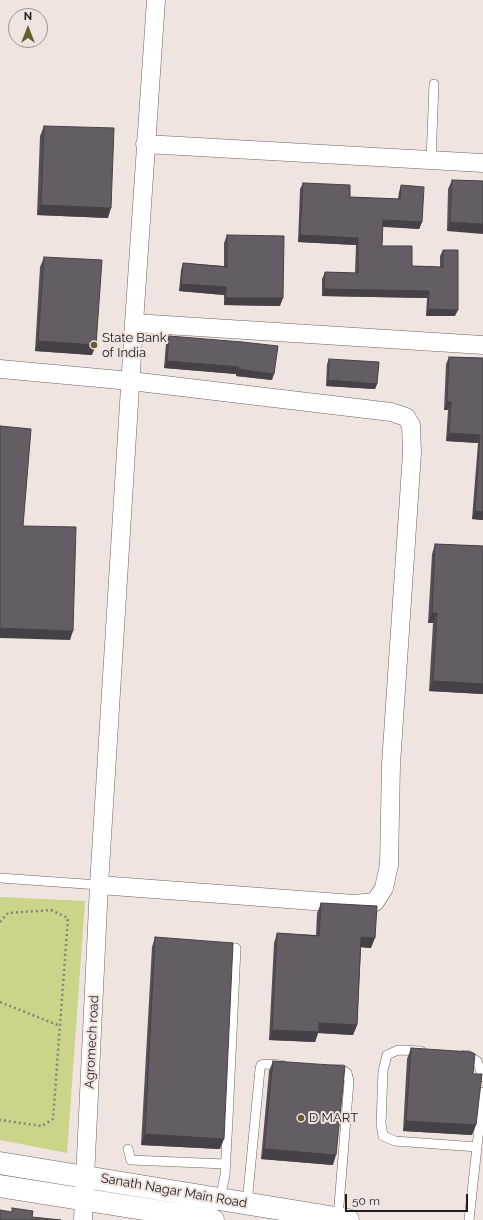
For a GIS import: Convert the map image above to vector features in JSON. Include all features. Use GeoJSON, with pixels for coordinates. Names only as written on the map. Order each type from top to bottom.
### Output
{"type":"FeatureCollection","features":[{"type":"Feature","properties":{"kind":"street","name":"Agromech road"},"geometry":{"type":"LineString","coordinates":[[83,1210],[99,885],[145,144],[156,0]]}},
{"type":"Feature","properties":{"kind":"street"},"geometry":{"type":"LineString","coordinates":[[145,144],[483,163]]}},
{"type":"Feature","properties":{"kind":"street"},"geometry":{"type":"LineString","coordinates":[[134,323],[483,345]]}},
{"type":"Feature","properties":{"kind":"street"},"geometry":{"type":"LineString","coordinates":[[0,369],[131,381],[391,412],[406,417],[411,425],[412,452],[391,764],[389,865],[384,888],[375,902],[354,904],[99,885]]}},
{"type":"Feature","properties":{"kind":"street","name":"Sanath Nagar Main Road"},"geometry":{"type":"LineString","coordinates":[[0,1163],[343,1219]]}},
{"type":"Feature","properties":{"kind":"street","name":"Sanath Nagar Main Road"},"geometry":{"type":"LineString","coordinates":[[0,1186],[83,1210],[213,1220]]}},
{"type":"Feature","properties":{"kind":"lane"},"geometry":{"type":"LineString","coordinates":[[431,160],[434,84]]}},
{"type":"Feature","properties":{"kind":"lane"},"geometry":{"type":"LineString","coordinates":[[0,878],[99,885]]}},
{"type":"Feature","properties":{"kind":"lane"},"geometry":{"type":"LineString","coordinates":[[212,946],[236,948],[225,1164],[220,1199]]}},
{"type":"Feature","properties":{"kind":"lane"},"geometry":{"type":"LineString","coordinates":[[429,1052],[398,1050],[387,1055],[383,1071],[381,1124],[383,1136],[395,1141],[477,1147]]}},
{"type":"Feature","properties":{"kind":"lane"},"geometry":{"type":"LineString","coordinates":[[452,1054],[467,1055],[477,1061],[483,1077]]}},
{"type":"Feature","properties":{"kind":"lane"},"geometry":{"type":"LineString","coordinates":[[247,1203],[261,1065],[295,1066]]}},
{"type":"Feature","properties":{"kind":"lane"},"geometry":{"type":"LineString","coordinates":[[325,1068],[341,1069],[347,1073],[349,1081],[343,1219]]}},
{"type":"Feature","properties":{"kind":"lane"},"geometry":{"type":"LineString","coordinates":[[469,1220],[483,1092]]}},
{"type":"Feature","properties":{"kind":"lane"},"geometry":{"type":"LineString","coordinates":[[128,1149],[131,1160],[225,1164]]}},
{"type":"Feature","properties":{"kind":"path"},"geometry":{"type":"LineString","coordinates":[[0,922],[8,913],[52,910],[68,918],[53,1119],[42,1126],[0,1120]]}},
{"type":"Feature","properties":{"kind":"path"},"geometry":{"type":"LineString","coordinates":[[0,1002],[60,1026]]}},
{"type":"Feature","properties":{"kind":"green space"},"geometry":{"type":"Polygon","coordinates":[[[0,897],[85,901],[67,1153],[0,1140],[0,897]]]}},
{"type":"Feature","properties":{"kind":"building"},"geometry":{"type":"Polygon","coordinates":[[[44,126],[114,128],[111,208],[41,205],[44,126]]]}},
{"type":"Feature","properties":{"kind":"building"},"geometry":{"type":"Polygon","coordinates":[[[452,180],[483,181],[483,224],[450,222],[452,180]]]}},
{"type":"Feature","properties":{"kind":"building"},"geometry":{"type":"Polygon","coordinates":[[[303,183],[350,185],[350,197],[400,199],[401,185],[424,187],[422,222],[383,220],[382,246],[412,246],[412,266],[443,267],[443,250],[458,250],[458,310],[428,309],[429,291],[324,289],[325,272],[358,273],[358,238],[300,235],[303,183]]]}},
{"type":"Feature","properties":{"kind":"building"},"geometry":{"type":"Polygon","coordinates":[[[227,235],[284,236],[283,298],[226,298],[226,287],[181,284],[183,263],[227,267],[227,235]]]}},
{"type":"Feature","properties":{"kind":"building"},"geometry":{"type":"Polygon","coordinates":[[[44,257],[102,260],[96,345],[38,341],[44,257]]]}},
{"type":"Feature","properties":{"kind":"building"},"geometry":{"type":"Polygon","coordinates":[[[169,336],[278,346],[274,374],[238,369],[239,367],[167,361],[169,336]]]}},
{"type":"Feature","properties":{"kind":"building"},"geometry":{"type":"Polygon","coordinates":[[[449,357],[483,358],[483,512],[475,511],[480,435],[449,433],[451,402],[447,402],[449,357]]]}},
{"type":"Feature","properties":{"kind":"building"},"geometry":{"type":"Polygon","coordinates":[[[329,359],[379,362],[377,384],[328,380],[329,359]]]}},
{"type":"Feature","properties":{"kind":"building"},"geometry":{"type":"Polygon","coordinates":[[[0,426],[31,429],[23,526],[76,527],[73,631],[0,628],[0,426]]]}},
{"type":"Feature","properties":{"kind":"building"},"geometry":{"type":"Polygon","coordinates":[[[435,544],[483,546],[483,684],[433,681],[437,613],[432,613],[435,544]]]}},
{"type":"Feature","properties":{"kind":"building"},"geometry":{"type":"Polygon","coordinates":[[[321,903],[377,906],[375,938],[361,937],[357,1025],[319,1023],[319,1032],[272,1030],[277,933],[319,936],[321,903]]]}},
{"type":"Feature","properties":{"kind":"building"},"geometry":{"type":"Polygon","coordinates":[[[155,937],[233,943],[224,1139],[145,1134],[155,937]]]}},
{"type":"Feature","properties":{"kind":"building"},"geometry":{"type":"Polygon","coordinates":[[[411,1048],[471,1052],[475,1054],[473,1074],[482,1074],[476,1125],[406,1121],[411,1048]]]}},
{"type":"Feature","properties":{"kind":"building","name":"D MART"},"geometry":{"type":"Polygon","coordinates":[[[273,1061],[345,1066],[336,1155],[264,1149],[273,1061]]]}},
{"type":"Feature","properties":{"kind":"building"},"geometry":{"type":"Polygon","coordinates":[[[12,1208],[33,1211],[32,1217],[61,1220],[0,1220],[0,1210],[12,1212],[12,1208]]]}},
{"type":"Feature","properties":{"kind":"place","name":"State Bank of India"},"geometry":{"type":"Point","coordinates":[94,345]}},
{"type":"Feature","properties":{"kind":"place","name":"D MART"},"geometry":{"type":"Point","coordinates":[301,1118]}}]}
